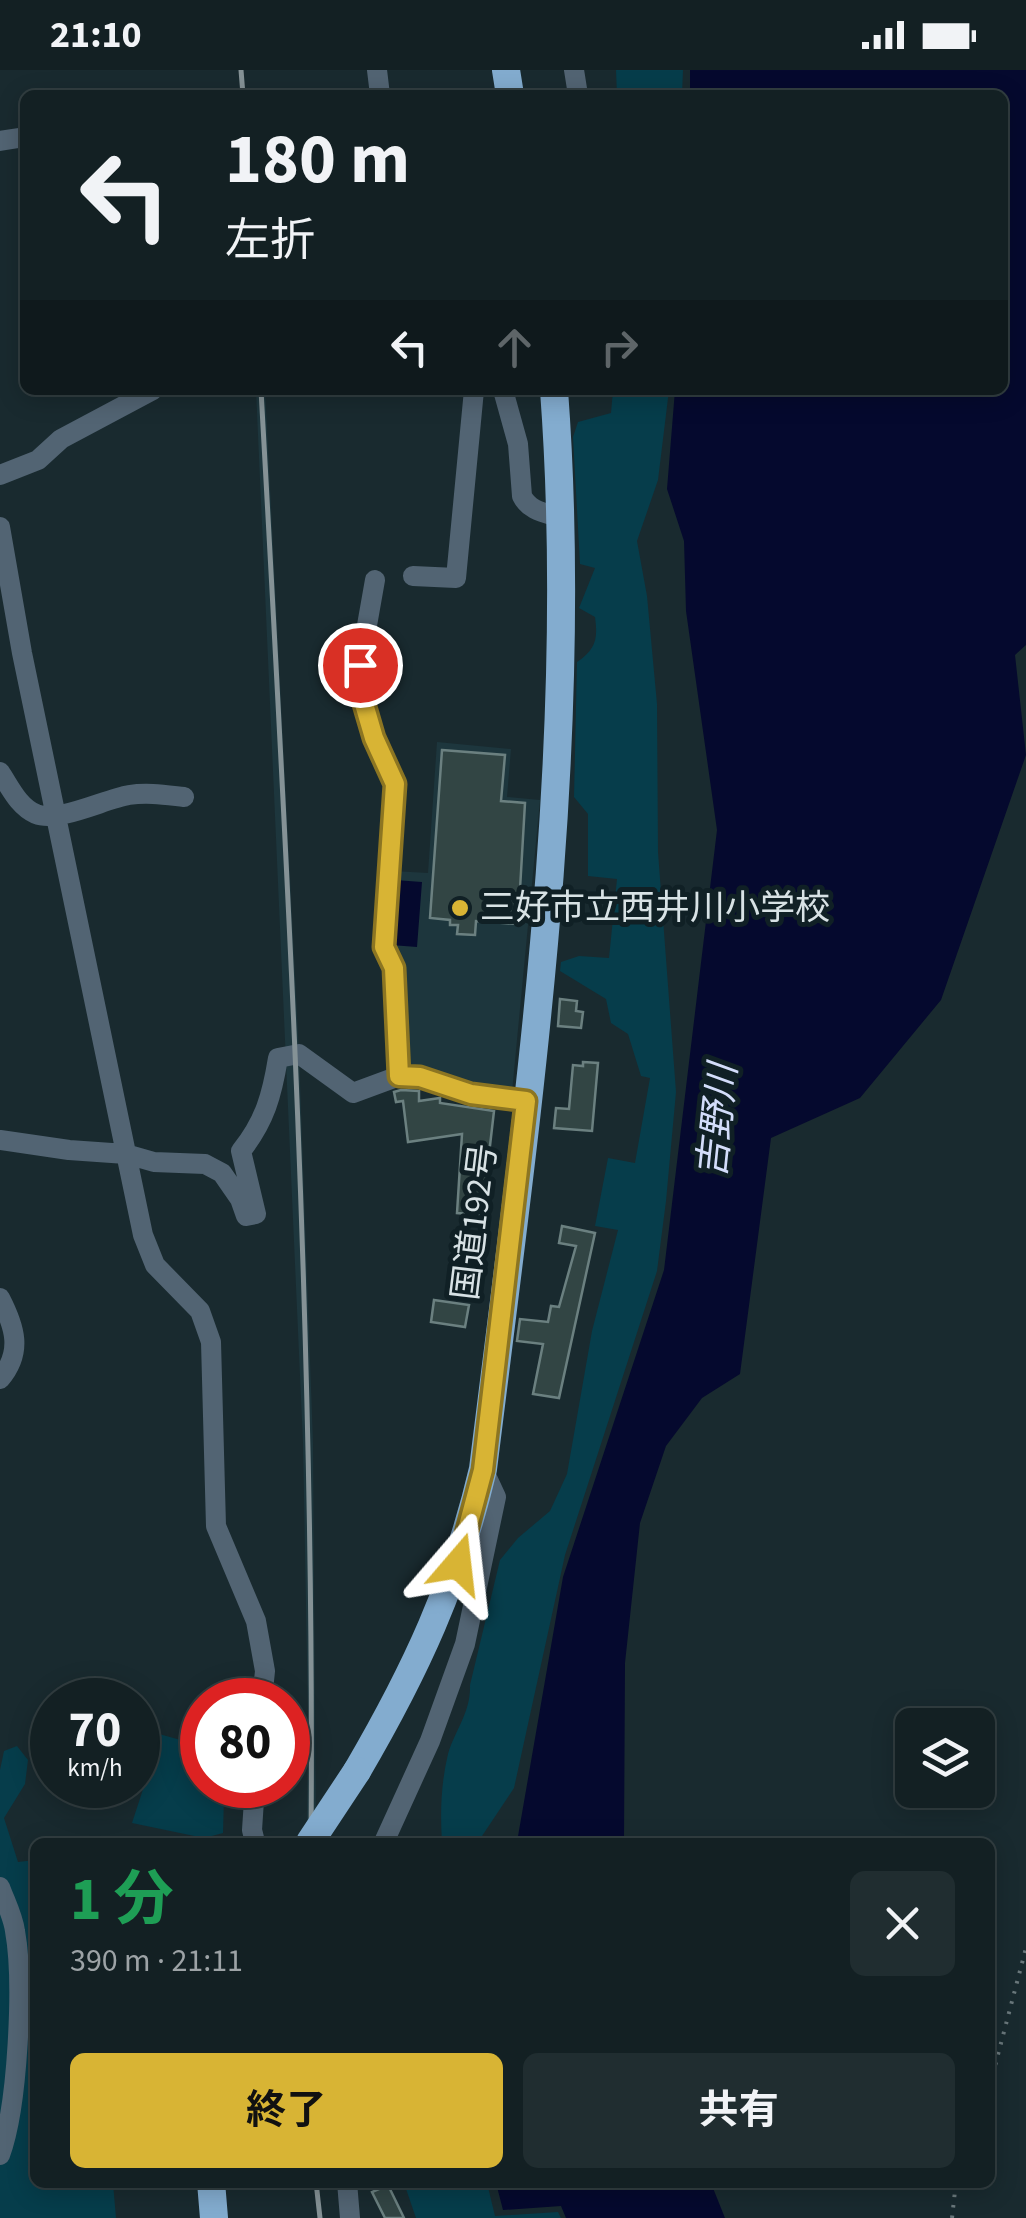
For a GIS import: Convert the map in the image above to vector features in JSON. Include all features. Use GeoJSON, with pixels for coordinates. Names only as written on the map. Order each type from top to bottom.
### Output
{"type":"FeatureCollection","features":[{"type":"Feature","properties":{"kind":"highway","name":"国道192号"},"geometry":{"type":"LineString","coordinates":[[313,1838],[397,1702],[441,1610],[483,1470],[542,964],[555,777],[562,586],[554,395]]}},
{"type":"Feature","properties":{"kind":"highway"},"geometry":{"type":"LineString","coordinates":[[212,2188],[214,2218]]}},
{"type":"Feature","properties":{"kind":"street"},"geometry":{"type":"LineString","coordinates":[[0,476],[38,460],[61,439],[144,395]]}},
{"type":"Feature","properties":{"kind":"street"},"geometry":{"type":"LineString","coordinates":[[413,576],[456,578],[474,395]]}},
{"type":"Feature","properties":{"kind":"street"},"geometry":{"type":"LineString","coordinates":[[504,395],[518,444],[522,496],[536,509],[561,518]]}},
{"type":"Feature","properties":{"kind":"street"},"geometry":{"type":"LineString","coordinates":[[0,527],[22,653],[143,1235],[155,1265],[200,1311],[211,1342],[216,1526],[256,1621],[264,1678]]}},
{"type":"Feature","properties":{"kind":"street"},"geometry":{"type":"LineString","coordinates":[[374,580],[360,665],[362,697],[374,738],[395,784],[384,947],[394,968],[399,1076]]}},
{"type":"Feature","properties":{"kind":"street"},"geometry":{"type":"LineString","coordinates":[[0,772],[19,802],[38,816],[58,815],[128,795],[184,797]]}},
{"type":"Feature","properties":{"kind":"street"},"geometry":{"type":"LineString","coordinates":[[0,1140],[214,1168],[240,1199],[246,1216],[256,1214],[240,1151],[258,1129],[271,1102],[278,1058],[299,1054],[352,1093],[399,1076],[420,1077],[471,1094],[526,1101]]}},
{"type":"Feature","properties":{"kind":"street"},"geometry":{"type":"LineString","coordinates":[[0,1298],[9,1314],[16,1344],[12,1365],[0,1379]]}},
{"type":"Feature","properties":{"kind":"street"},"geometry":{"type":"LineString","coordinates":[[386,1838],[430,1742],[465,1644],[496,1496],[483,1470]]}},
{"type":"Feature","properties":{"kind":"street"},"geometry":{"type":"LineString","coordinates":[[253,1838],[254,1808]]}},
{"type":"Feature","properties":{"kind":"street"},"geometry":{"type":"LineString","coordinates":[[0,1887],[15,1929],[19,1979],[16,2054],[0,2154]]}},
{"type":"Feature","properties":{"kind":"street"},"geometry":{"type":"LineString","coordinates":[[348,2188],[350,2218]]}},
{"type":"Feature","properties":{"kind":"path"},"geometry":{"type":"LineString","coordinates":[[995,2066],[1026,1948]]}},
{"type":"Feature","properties":{"kind":"path"},"geometry":{"type":"LineString","coordinates":[[952,2218],[955,2188]]}},
{"type":"Feature","properties":{"kind":"shaded area"},"geometry":{"type":"Polygon","coordinates":[[[616,70],[683,70],[682,90],[617,90],[616,70]]]}},
{"type":"Feature","properties":{"kind":"shaded area"},"geometry":{"type":"Polygon","coordinates":[[[256,395],[265,395],[299,1054],[313,1443],[316,1838],[307,1838],[303,1443],[256,395]]]}},
{"type":"Feature","properties":{"kind":"shaded area"},"geometry":{"type":"Polygon","coordinates":[[[613,395],[668,395],[658,480],[637,541],[647,596],[657,704],[658,852],[676,1092],[666,1201],[657,1271],[565,1555],[514,1788],[481,1838],[442,1838],[446,1765],[468,1704],[500,1560],[518,1538],[550,1511],[567,1474],[592,1331],[618,1230],[595,1226],[608,1158],[635,1163],[650,1078],[641,1076],[628,1034],[611,1023],[606,999],[560,971],[561,962],[579,956],[609,958],[617,879],[588,876],[588,814],[574,797],[577,662],[592,648],[596,631],[595,617],[579,608],[595,568],[580,564],[573,437],[578,422],[611,413],[613,395]]]}},
{"type":"Feature","properties":{"kind":"shaded area","name":"三好市立西井川小学校"},"geometry":{"type":"Polygon","coordinates":[[[437,742],[511,749],[507,797],[540,800],[512,1092],[468,1086],[403,1066],[389,942],[393,871],[428,873],[437,742]]]}},
{"type":"Feature","properties":{"kind":"shaded area"},"geometry":{"type":"Polygon","coordinates":[[[160,1734],[180,1740],[180,1808],[224,1808],[223,1833],[204,1838],[132,1823],[137,1808],[160,1808],[160,1734]]]}},
{"type":"Feature","properties":{"kind":"shaded area"},"geometry":{"type":"Polygon","coordinates":[[[17,1746],[28,1760],[25,1784],[4,1818],[18,1862],[30,1861],[30,2188],[113,2188],[116,2218],[0,2218],[0,1770],[4,1751],[17,1746]]]}},
{"type":"Feature","properties":{"kind":"shaded area"},"geometry":{"type":"Polygon","coordinates":[[[406,2188],[488,2188],[495,2216],[558,2212],[561,2218],[416,2218],[406,2188]]]}},
{"type":"Feature","properties":{"kind":"water","name":"吉野川"},"geometry":{"type":"Polygon","coordinates":[[[690,70],[1026,70],[1026,645],[1015,655],[1026,755],[941,1000],[860,1098],[771,1138],[740,1374],[702,1398],[666,1446],[640,1523],[625,1663],[624,1838],[518,1838],[563,1577],[664,1270],[717,830],[686,611],[684,541],[667,489],[675,395],[1008,395],[1008,90],[690,90],[690,70]]]}},
{"type":"Feature","properties":{"kind":"water"},"geometry":{"type":"Polygon","coordinates":[[[395,880],[422,882],[417,947],[391,945],[395,880]]]}},
{"type":"Feature","properties":{"kind":"water"},"geometry":{"type":"Polygon","coordinates":[[[497,2188],[713,2188],[725,2218],[566,2218],[561,2206],[503,2210],[497,2188]]]}},
{"type":"Feature","properties":{"kind":"building"},"geometry":{"type":"Polygon","coordinates":[[[442,750],[505,755],[501,801],[525,803],[518,924],[476,921],[475,935],[457,934],[458,925],[450,925],[450,920],[430,918],[442,750]]]}},
{"type":"Feature","properties":{"kind":"building"},"geometry":{"type":"Polygon","coordinates":[[[560,999],[577,1001],[576,1011],[583,1012],[581,1028],[558,1026],[560,999]]]}},
{"type":"Feature","properties":{"kind":"building"},"geometry":{"type":"Polygon","coordinates":[[[583,1062],[598,1063],[592,1131],[554,1128],[556,1108],[569,1109],[573,1065],[583,1066],[583,1062]]]}},
{"type":"Feature","properties":{"kind":"building"},"geometry":{"type":"Polygon","coordinates":[[[419,1091],[419,1101],[440,1098],[440,1103],[494,1111],[482,1215],[457,1213],[462,1134],[408,1142],[403,1101],[396,1102],[394,1092],[419,1091]]]}},
{"type":"Feature","properties":{"kind":"building"},"geometry":{"type":"Polygon","coordinates":[[[562,1226],[595,1233],[559,1398],[533,1394],[543,1344],[517,1341],[520,1319],[548,1322],[551,1306],[559,1307],[576,1246],[559,1243],[562,1226]]]}},
{"type":"Feature","properties":{"kind":"building"},"geometry":{"type":"Polygon","coordinates":[[[434,1300],[469,1305],[465,1327],[431,1322],[434,1300]]]}},
{"type":"Feature","properties":{"kind":"building"},"geometry":{"type":"Polygon","coordinates":[[[389,2188],[404,2218],[385,2218],[372,2192],[389,2188]]]}},
{"type":"Feature","properties":{"kind":"railway"},"geometry":{"type":"LineString","coordinates":[[241,70],[243,90]]}},
{"type":"Feature","properties":{"kind":"railway"},"geometry":{"type":"LineString","coordinates":[[261,395],[290,934],[304,1297],[311,1838]]}},
{"type":"Feature","properties":{"kind":"railway"},"geometry":{"type":"LineString","coordinates":[[317,2188],[320,2218]]}},
{"type":"Feature","properties":{"kind":"place","name":"三好市立西井川小学校"},"geometry":{"type":"Point","coordinates":[460,908]}},
{"type":"Feature","properties":{"kind":"route"},"geometry":{"type":"LineString","coordinates":[[360,665],[362,697],[374,738],[395,784],[384,947],[394,968],[399,1076],[420,1077],[471,1094],[526,1101],[483,1470],[458,1564]]}}]}
